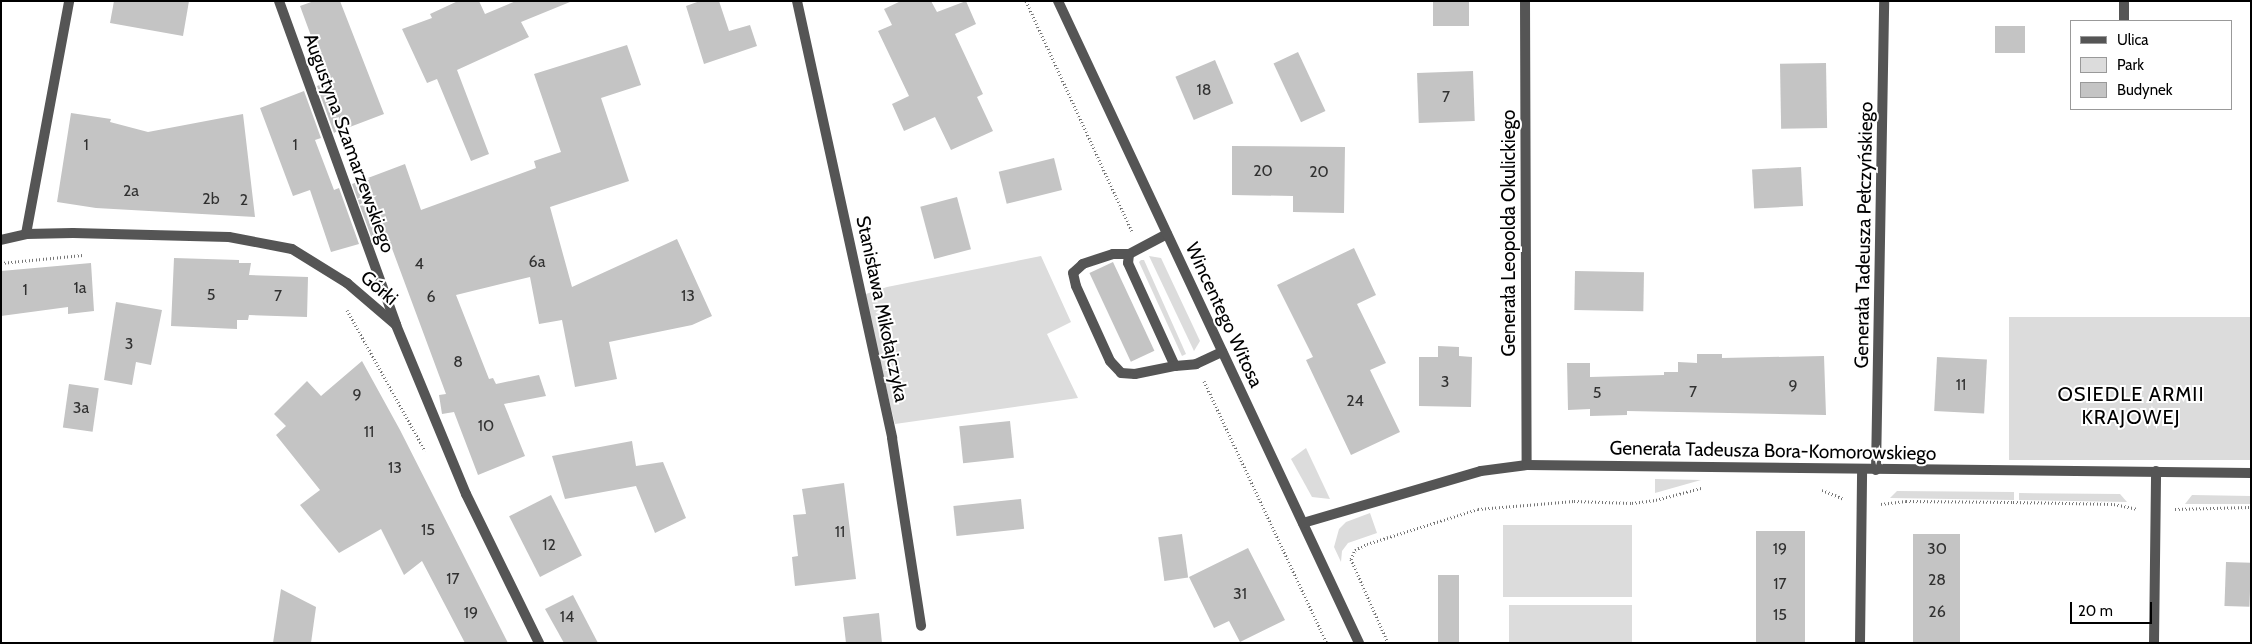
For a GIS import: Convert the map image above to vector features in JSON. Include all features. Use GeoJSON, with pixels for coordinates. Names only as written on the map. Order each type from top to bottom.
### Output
{"type":"FeatureCollection","features":[{"type":"Feature","properties":{"kind":"street"},"geometry":{"type":"LineString","coordinates":[[26,234],[69,1]]}},
{"type":"Feature","properties":{"kind":"street","name":"Augustyna Szamarzewskiego"},"geometry":{"type":"LineString","coordinates":[[279,1],[396,325]]}},
{"type":"Feature","properties":{"kind":"street","name":"Stanisława Mikołajczyka"},"geometry":{"type":"LineString","coordinates":[[797,1],[892,438],[921,626]]}},
{"type":"Feature","properties":{"kind":"street","name":"Wincentego Witosa"},"geometry":{"type":"LineString","coordinates":[[1058,1],[1359,643]]}},
{"type":"Feature","properties":{"kind":"street","name":"Generała Leopolda Okulickiego"},"geometry":{"type":"LineString","coordinates":[[1525,1],[1528,464]]}},
{"type":"Feature","properties":{"kind":"street","name":"Generała Tadeusza Pełczyńskiego"},"geometry":{"type":"LineString","coordinates":[[1876,470],[1884,1]]}},
{"type":"Feature","properties":{"kind":"street"},"geometry":{"type":"LineString","coordinates":[[2124,1],[2124,20]]}},
{"type":"Feature","properties":{"kind":"street","name":"Górki"},"geometry":{"type":"LineString","coordinates":[[1,240],[26,234],[229,237],[292,249],[347,284],[396,325],[466,494],[539,643]]}},
{"type":"Feature","properties":{"kind":"street"},"geometry":{"type":"LineString","coordinates":[[1167,234],[1129,254],[1113,254],[1083,264],[1073,273],[1076,286],[1110,361],[1121,373],[1135,374],[1196,364],[1222,352]]}},
{"type":"Feature","properties":{"kind":"street"},"geometry":{"type":"LineString","coordinates":[[1129,254],[1128,263],[1175,366]]}},
{"type":"Feature","properties":{"kind":"street","name":"Generała Tadeusza Bora-Komorowskiego"},"geometry":{"type":"LineString","coordinates":[[1303,523],[1481,471],[1528,464],[1876,470],[2251,473]]}},
{"type":"Feature","properties":{"kind":"street"},"geometry":{"type":"LineString","coordinates":[[1860,643],[1862,469]]}},
{"type":"Feature","properties":{"kind":"street"},"geometry":{"type":"LineString","coordinates":[[2154,643],[2156,471]]}},
{"type":"Feature","properties":{"kind":"path"},"geometry":{"type":"LineString","coordinates":[[1,263],[93,254]]}},
{"type":"Feature","properties":{"kind":"path"},"geometry":{"type":"LineString","coordinates":[[344,306],[390,383],[426,454]]}},
{"type":"Feature","properties":{"kind":"path"},"geometry":{"type":"LineString","coordinates":[[1388,643],[1351,559],[1354,550],[1367,544],[1478,509],[1574,501],[1632,502],[1710,487]]}},
{"type":"Feature","properties":{"kind":"path"},"geometry":{"type":"LineString","coordinates":[[1816,489],[1824,490],[1862,506],[1906,501],[2114,504],[2156,512],[2188,506],[2251,507]]}},
{"type":"Feature","properties":{"kind":"green space"},"geometry":{"type":"Polygon","coordinates":[[[1041,256],[1071,322],[1047,334],[1078,398],[895,424],[863,295],[887,287],[1041,256]]]}},
{"type":"Feature","properties":{"kind":"green space"},"geometry":{"type":"Polygon","coordinates":[[[1149,256],[1161,258],[1200,341],[1194,351],[1149,256]]]}},
{"type":"Feature","properties":{"kind":"green space"},"geometry":{"type":"Polygon","coordinates":[[[1144,260],[1186,354],[1182,356],[1139,262],[1144,260]]]}},
{"type":"Feature","properties":{"kind":"green space"},"geometry":{"type":"Polygon","coordinates":[[[2009,317],[2251,317],[2251,460],[2009,460],[2009,317]]]}},
{"type":"Feature","properties":{"kind":"green space"},"geometry":{"type":"Polygon","coordinates":[[[1306,448],[1330,499],[1312,497],[1291,459],[1306,448]]]}},
{"type":"Feature","properties":{"kind":"green space"},"geometry":{"type":"Polygon","coordinates":[[[1655,479],[1701,480],[1655,493],[1655,479]]]}},
{"type":"Feature","properties":{"kind":"green space"},"geometry":{"type":"Polygon","coordinates":[[[1897,491],[2014,492],[2014,500],[1890,498],[1897,491]]]}},
{"type":"Feature","properties":{"kind":"green space"},"geometry":{"type":"Polygon","coordinates":[[[2019,493],[2120,494],[2127,502],[2019,500],[2019,493]]]}},
{"type":"Feature","properties":{"kind":"green space"},"geometry":{"type":"Polygon","coordinates":[[[2192,495],[2251,496],[2251,504],[2185,504],[2192,495]]]}},
{"type":"Feature","properties":{"kind":"green space"},"geometry":{"type":"Polygon","coordinates":[[[1370,513],[1377,533],[1348,543],[1342,551],[1341,562],[1334,547],[1339,529],[1346,522],[1370,513]]]}},
{"type":"Feature","properties":{"kind":"green space"},"geometry":{"type":"Polygon","coordinates":[[[1503,525],[1632,525],[1632,597],[1503,597],[1503,525]]]}},
{"type":"Feature","properties":{"kind":"green space"},"geometry":{"type":"Polygon","coordinates":[[[1509,605],[1632,605],[1632,643],[1509,643],[1509,605]]]}},
{"type":"Feature","properties":{"kind":"building"},"geometry":{"type":"Polygon","coordinates":[[[114,1],[189,1],[183,36],[110,23],[114,1]]]}},
{"type":"Feature","properties":{"kind":"building"},"geometry":{"type":"Polygon","coordinates":[[[314,1],[340,1],[384,114],[334,133],[317,86],[328,82],[300,6],[314,1]]]}},
{"type":"Feature","properties":{"kind":"building"},"geometry":{"type":"Polygon","coordinates":[[[458,1],[479,1],[485,14],[516,1],[570,2],[521,22],[529,37],[457,70],[489,154],[471,161],[437,79],[427,83],[402,29],[432,18],[430,14],[458,1]]]}},
{"type":"Feature","properties":{"kind":"building"},"geometry":{"type":"Polygon","coordinates":[[[700,1],[719,1],[729,31],[750,25],[757,46],[704,64],[686,6],[700,1]]]}},
{"type":"Feature","properties":{"kind":"building"},"geometry":{"type":"Polygon","coordinates":[[[901,1],[931,1],[937,12],[966,1],[976,24],[955,34],[983,94],[977,97],[993,131],[951,150],[935,117],[904,131],[892,104],[909,96],[878,31],[892,25],[884,9],[901,1]]]}},
{"type":"Feature","properties":{"kind":"building"},"geometry":{"type":"Polygon","coordinates":[[[1433,1],[1469,1],[1469,26],[1433,26],[1433,1]]]}},
{"type":"Feature","properties":{"kind":"building"},"geometry":{"type":"Polygon","coordinates":[[[1995,26],[2025,26],[2025,53],[1995,53],[1995,26]]]}},
{"type":"Feature","properties":{"kind":"building"},"geometry":{"type":"Polygon","coordinates":[[[627,45],[641,85],[601,98],[629,181],[550,207],[572,287],[677,239],[712,316],[692,325],[609,342],[617,379],[575,387],[562,320],[539,324],[530,277],[456,295],[489,379],[493,378],[496,384],[539,375],[546,396],[504,404],[525,456],[478,475],[454,412],[442,414],[439,395],[446,394],[387,235],[372,239],[352,184],[405,164],[421,210],[536,168],[534,161],[561,152],[534,74],[627,45]]]}},
{"type":"Feature","properties":{"kind":"building"},"geometry":{"type":"Polygon","coordinates":[[[1298,52],[1325,111],[1301,122],[1274,63],[1298,52]]]}},
{"type":"Feature","properties":{"kind":"building"},"geometry":{"type":"Polygon","coordinates":[[[1215,60],[1233,103],[1194,120],[1175,77],[1215,60]]]}},
{"type":"Feature","properties":{"kind":"building"},"geometry":{"type":"Polygon","coordinates":[[[1826,63],[1827,128],[1781,129],[1780,64],[1826,63]]]}},
{"type":"Feature","properties":{"kind":"building"},"geometry":{"type":"Polygon","coordinates":[[[1473,71],[1475,121],[1419,123],[1417,73],[1473,71]]]}},
{"type":"Feature","properties":{"kind":"building"},"geometry":{"type":"Polygon","coordinates":[[[304,91],[321,138],[315,140],[334,190],[339,188],[359,244],[331,252],[310,190],[293,196],[260,108],[304,91]]]}},
{"type":"Feature","properties":{"kind":"building"},"geometry":{"type":"Polygon","coordinates":[[[71,113],[111,119],[110,122],[148,132],[243,114],[255,217],[96,208],[57,202],[71,113]]]}},
{"type":"Feature","properties":{"kind":"building"},"geometry":{"type":"Polygon","coordinates":[[[1232,146],[1345,147],[1344,213],[1293,212],[1293,196],[1232,195],[1232,146]]]}},
{"type":"Feature","properties":{"kind":"building"},"geometry":{"type":"Polygon","coordinates":[[[1054,158],[1062,190],[1007,204],[999,172],[1054,158]]]}},
{"type":"Feature","properties":{"kind":"building"},"geometry":{"type":"Polygon","coordinates":[[[1801,167],[1803,206],[1754,209],[1752,170],[1801,167]]]}},
{"type":"Feature","properties":{"kind":"building"},"geometry":{"type":"Polygon","coordinates":[[[957,197],[971,249],[934,259],[920,207],[957,197]]]}},
{"type":"Feature","properties":{"kind":"building"},"geometry":{"type":"Polygon","coordinates":[[[1354,248],[1376,295],[1357,304],[1386,363],[1370,370],[1400,432],[1351,455],[1306,360],[1313,357],[1277,285],[1354,248]]]}},
{"type":"Feature","properties":{"kind":"building"},"geometry":{"type":"Polygon","coordinates":[[[174,258],[239,260],[239,263],[251,263],[249,275],[308,277],[307,317],[249,315],[248,320],[237,320],[237,329],[171,326],[174,258]]]}},
{"type":"Feature","properties":{"kind":"building"},"geometry":{"type":"Polygon","coordinates":[[[1113,262],[1154,351],[1131,362],[1089,273],[1113,262]]]}},
{"type":"Feature","properties":{"kind":"building"},"geometry":{"type":"Polygon","coordinates":[[[91,263],[94,311],[68,314],[68,307],[1,316],[1,271],[91,263]]]}},
{"type":"Feature","properties":{"kind":"building"},"geometry":{"type":"Polygon","coordinates":[[[1575,271],[1644,272],[1643,311],[1574,310],[1575,271]]]}},
{"type":"Feature","properties":{"kind":"building"},"geometry":{"type":"Polygon","coordinates":[[[116,302],[162,310],[151,365],[136,362],[132,385],[104,380],[116,302]]]}},
{"type":"Feature","properties":{"kind":"building"},"geometry":{"type":"Polygon","coordinates":[[[1438,346],[1459,347],[1459,356],[1472,357],[1471,407],[1419,406],[1419,357],[1438,357],[1438,346]]]}},
{"type":"Feature","properties":{"kind":"building"},"geometry":{"type":"Polygon","coordinates":[[[1697,354],[1722,354],[1722,358],[1824,356],[1826,415],[1627,411],[1627,415],[1590,416],[1590,409],[1568,410],[1567,363],[1590,363],[1590,377],[1664,375],[1664,372],[1678,372],[1678,362],[1697,363],[1697,354]]]}},
{"type":"Feature","properties":{"kind":"building"},"geometry":{"type":"Polygon","coordinates":[[[1937,357],[1987,360],[1984,414],[1934,411],[1937,357]]]}},
{"type":"Feature","properties":{"kind":"building"},"geometry":{"type":"Polygon","coordinates":[[[362,361],[400,430],[508,643],[465,643],[422,561],[404,575],[381,529],[339,553],[300,505],[320,490],[276,435],[286,426],[274,414],[307,381],[321,396],[362,361]]]}},
{"type":"Feature","properties":{"kind":"building"},"geometry":{"type":"Polygon","coordinates":[[[69,384],[99,388],[93,432],[63,428],[69,384]]]}},
{"type":"Feature","properties":{"kind":"building"},"geometry":{"type":"Polygon","coordinates":[[[1010,421],[1014,458],[963,463],[959,426],[1010,421]]]}},
{"type":"Feature","properties":{"kind":"building"},"geometry":{"type":"Polygon","coordinates":[[[632,441],[636,466],[663,462],[686,518],[655,533],[636,486],[565,499],[552,456],[632,441]]]}},
{"type":"Feature","properties":{"kind":"building"},"geometry":{"type":"Polygon","coordinates":[[[844,483],[856,579],[795,586],[792,557],[798,556],[793,515],[806,514],[802,489],[844,483]]]}},
{"type":"Feature","properties":{"kind":"building"},"geometry":{"type":"Polygon","coordinates":[[[551,495],[582,556],[540,577],[509,516],[551,495]]]}},
{"type":"Feature","properties":{"kind":"building"},"geometry":{"type":"Polygon","coordinates":[[[1021,499],[1024,529],[957,536],[953,506],[1021,499]]]}},
{"type":"Feature","properties":{"kind":"building"},"geometry":{"type":"Polygon","coordinates":[[[1756,531],[1805,531],[1805,643],[1756,643],[1756,531]]]}},
{"type":"Feature","properties":{"kind":"building"},"geometry":{"type":"Polygon","coordinates":[[[1182,534],[1188,578],[1164,581],[1158,537],[1182,534]]]}},
{"type":"Feature","properties":{"kind":"building"},"geometry":{"type":"Polygon","coordinates":[[[1913,534],[1960,534],[1960,643],[1913,643],[1913,534]]]}},
{"type":"Feature","properties":{"kind":"building"},"geometry":{"type":"Polygon","coordinates":[[[1248,548],[1285,620],[1240,642],[1229,621],[1214,628],[1189,577],[1248,548]]]}},
{"type":"Feature","properties":{"kind":"building"},"geometry":{"type":"Polygon","coordinates":[[[2226,562],[2251,563],[2249,607],[2224,606],[2226,562]]]}},
{"type":"Feature","properties":{"kind":"building"},"geometry":{"type":"Polygon","coordinates":[[[1438,575],[1459,575],[1459,642],[1438,642],[1438,575]]]}},
{"type":"Feature","properties":{"kind":"building"},"geometry":{"type":"Polygon","coordinates":[[[281,589],[316,607],[311,643],[273,643],[281,589]]]}},
{"type":"Feature","properties":{"kind":"building"},"geometry":{"type":"Polygon","coordinates":[[[573,595],[598,643],[564,643],[545,609],[573,595]]]}},
{"type":"Feature","properties":{"kind":"building"},"geometry":{"type":"Polygon","coordinates":[[[879,613],[882,643],[846,643],[843,617],[879,613]]]}},
{"type":"Feature","properties":{"kind":"district","name":"OSIEDLE ARMII KRAJOWEJ"},"geometry":{"type":"Point","coordinates":[2131,406]}}]}
